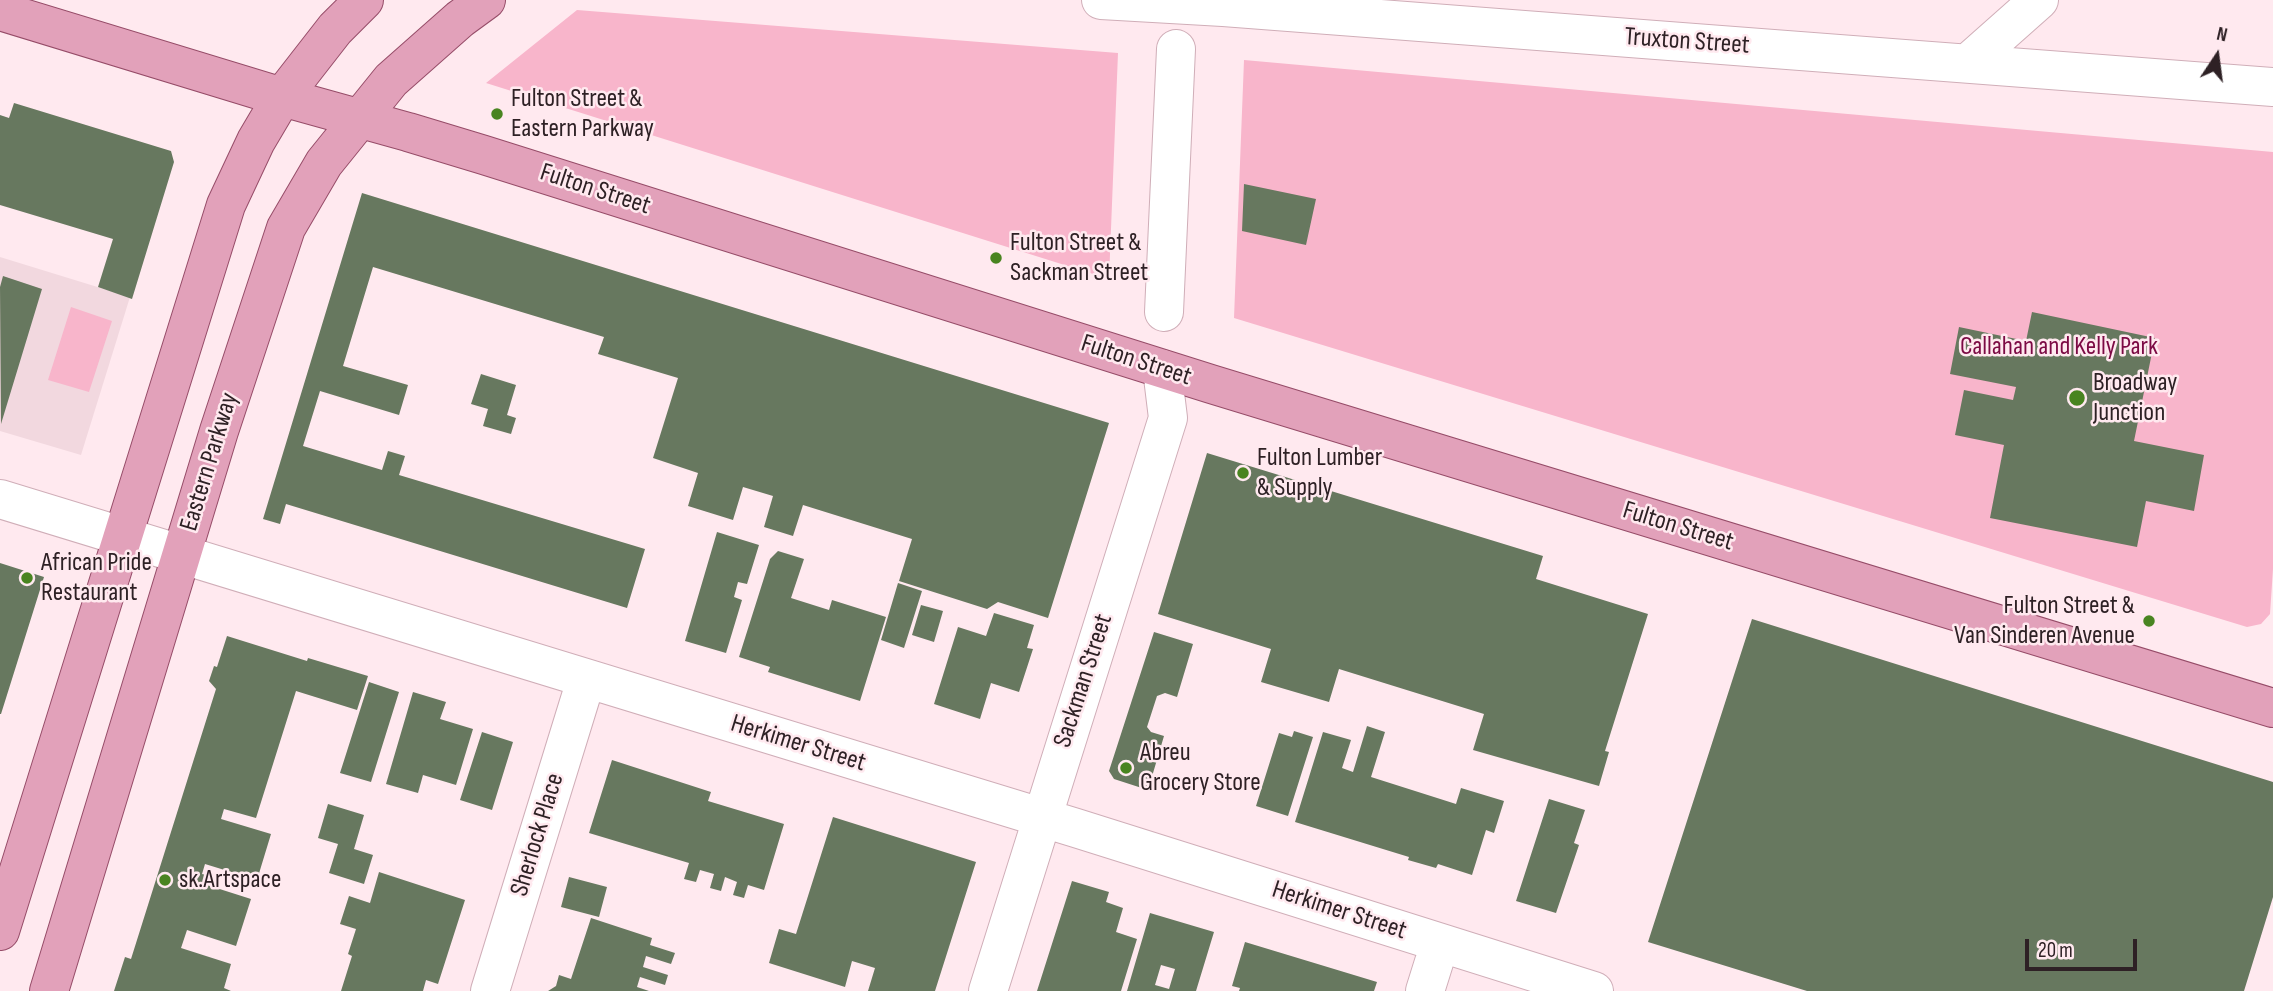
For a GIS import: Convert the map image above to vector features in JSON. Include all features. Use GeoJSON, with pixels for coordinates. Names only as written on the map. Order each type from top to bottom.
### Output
{"type":"FeatureCollection","features":[{"type":"Feature","properties":{"kind":"main road"},"geometry":{"type":"LineString","coordinates":[[0,931],[226,205],[256,141],[282,97],[335,29],[364,0]]}},
{"type":"Feature","properties":{"kind":"main road","name":"Eastern Parkway"},"geometry":{"type":"LineString","coordinates":[[49,991],[219,431],[286,228],[324,163],[391,80],[460,19],[486,0]]}},
{"type":"Feature","properties":{"kind":"main road","name":"Fulton Street"},"geometry":{"type":"LineString","coordinates":[[0,11],[484,155],[1162,369],[2273,708]]}},
{"type":"Feature","properties":{"kind":"street","name":"Truxton Street"},"geometry":{"type":"LineString","coordinates":[[1101,0],[1177,2],[2273,88]]}},
{"type":"Feature","properties":{"kind":"street"},"geometry":{"type":"LineString","coordinates":[[1968,64],[2039,0]]}},
{"type":"Feature","properties":{"kind":"street"},"geometry":{"type":"LineString","coordinates":[[1164,312],[1176,49]]}},
{"type":"Feature","properties":{"kind":"street","name":"Sackman Street"},"geometry":{"type":"LineString","coordinates":[[988,991],[1168,418],[1162,369]]}},
{"type":"Feature","properties":{"kind":"street","name":"Herkimer Street"},"geometry":{"type":"LineString","coordinates":[[0,499],[1041,817],[1594,991]]}},
{"type":"Feature","properties":{"kind":"street","name":"Sherlock Place"},"geometry":{"type":"LineString","coordinates":[[490,991],[586,680]]}},
{"type":"Feature","properties":{"kind":"street"},"geometry":{"type":"LineString","coordinates":[[1425,991],[1440,943]]}},
{"type":"Feature","properties":{"kind":"shaded area"},"geometry":{"type":"Polygon","coordinates":[[[0,257],[130,297],[81,455],[0,431],[0,257]]]}},
{"type":"Feature","properties":{"kind":"green space"},"geometry":{"type":"Polygon","coordinates":[[[577,10],[1118,53],[1109,279],[486,83],[577,10]]]}},
{"type":"Feature","properties":{"kind":"green space","name":"Callahan and Kelly Park"},"geometry":{"type":"Polygon","coordinates":[[[1244,60],[2273,152],[2273,569],[2270,614],[2261,624],[2247,627],[1234,318],[1244,60]]]}},
{"type":"Feature","properties":{"kind":"green space"},"geometry":{"type":"Polygon","coordinates":[[[71,307],[112,321],[89,392],[48,380],[71,307]]]}},
{"type":"Feature","properties":{"kind":"building"},"geometry":{"type":"Polygon","coordinates":[[[14,103],[171,151],[174,162],[132,299],[98,287],[113,239],[0,205],[0,115],[9,118],[14,103]]]}},
{"type":"Feature","properties":{"kind":"building"},"geometry":{"type":"Polygon","coordinates":[[[1244,184],[1316,199],[1306,245],[1242,231],[1244,184]]]}},
{"type":"Feature","properties":{"kind":"building"},"geometry":{"type":"Polygon","coordinates":[[[362,193],[1109,423],[1048,618],[998,602],[987,609],[899,581],[912,539],[803,505],[793,536],[764,527],[773,496],[743,487],[733,520],[688,506],[698,473],[653,458],[678,378],[598,354],[604,337],[373,267],[343,366],[408,385],[399,415],[320,391],[303,446],[382,470],[388,451],[405,456],[399,475],[645,549],[627,608],[286,504],[280,524],[263,519],[362,193]]]}},
{"type":"Feature","properties":{"kind":"building"},"geometry":{"type":"Polygon","coordinates":[[[3,276],[42,289],[1,424],[0,287],[3,276]]]}},
{"type":"Feature","properties":{"kind":"building"},"geometry":{"type":"Polygon","coordinates":[[[2032,312],[2155,338],[2134,441],[2204,455],[2194,511],[2146,501],[2137,547],[1990,518],[2004,445],[1955,435],[1964,390],[2013,400],[2016,387],[1950,374],[1959,327],[2026,341],[2032,312]]]}},
{"type":"Feature","properties":{"kind":"building"},"geometry":{"type":"Polygon","coordinates":[[[481,374],[516,385],[507,415],[516,418],[511,434],[483,426],[488,409],[471,404],[481,374]]]}},
{"type":"Feature","properties":{"kind":"building"},"geometry":{"type":"Polygon","coordinates":[[[1207,453],[1543,556],[1536,579],[1648,614],[1605,751],[1609,752],[1599,786],[1473,750],[1484,714],[1339,669],[1329,702],[1261,682],[1271,649],[1158,614],[1207,453]]]}},
{"type":"Feature","properties":{"kind":"building"},"geometry":{"type":"Polygon","coordinates":[[[717,532],[759,545],[747,584],[738,582],[734,597],[742,600],[726,653],[685,641],[717,532]]]}},
{"type":"Feature","properties":{"kind":"building"},"geometry":{"type":"Polygon","coordinates":[[[778,551],[804,559],[791,598],[829,610],[832,600],[886,617],[860,701],[768,672],[770,667],[739,657],[770,559],[778,551]]]}},
{"type":"Feature","properties":{"kind":"building"},"geometry":{"type":"Polygon","coordinates":[[[0,563],[44,577],[1,714],[0,714],[0,563]]]}},
{"type":"Feature","properties":{"kind":"building"},"geometry":{"type":"Polygon","coordinates":[[[898,583],[922,591],[904,648],[881,640],[898,583]]]}},
{"type":"Feature","properties":{"kind":"building"},"geometry":{"type":"Polygon","coordinates":[[[921,605],[943,611],[934,642],[912,635],[921,605]]]}},
{"type":"Feature","properties":{"kind":"building"},"geometry":{"type":"Polygon","coordinates":[[[994,613],[1034,625],[1027,648],[1033,649],[1019,692],[991,683],[980,719],[934,704],[958,627],[986,636],[994,613]]]}},
{"type":"Feature","properties":{"kind":"building"},"geometry":{"type":"Polygon","coordinates":[[[1752,619],[2273,782],[2273,897],[2244,991],[1807,991],[1648,942],[1752,619]]]}},
{"type":"Feature","properties":{"kind":"building"},"geometry":{"type":"Polygon","coordinates":[[[1154,632],[1193,644],[1177,697],[1165,693],[1157,696],[1147,727],[1151,732],[1164,736],[1148,790],[1114,779],[1109,771],[1154,632]]]}},
{"type":"Feature","properties":{"kind":"building"},"geometry":{"type":"Polygon","coordinates":[[[227,636],[307,661],[308,658],[368,676],[357,710],[296,691],[256,818],[224,809],[221,819],[271,834],[257,880],[205,864],[202,874],[210,876],[207,885],[251,899],[236,946],[187,930],[181,948],[231,964],[224,988],[231,991],[114,991],[125,957],[131,959],[216,689],[209,681],[214,666],[217,667],[227,636]]]}},
{"type":"Feature","properties":{"kind":"building"},"geometry":{"type":"Polygon","coordinates":[[[369,682],[399,692],[371,782],[340,773],[369,682]]]}},
{"type":"Feature","properties":{"kind":"building"},"geometry":{"type":"Polygon","coordinates":[[[413,692],[446,702],[440,719],[473,729],[456,785],[423,775],[418,793],[386,784],[413,692]]]}},
{"type":"Feature","properties":{"kind":"building"},"geometry":{"type":"Polygon","coordinates":[[[1367,726],[1385,732],[1371,777],[1456,804],[1461,788],[1504,801],[1494,833],[1486,830],[1472,875],[1438,864],[1436,868],[1408,860],[1409,857],[1295,822],[1323,732],[1351,740],[1342,768],[1353,772],[1367,726]]]}},
{"type":"Feature","properties":{"kind":"building"},"geometry":{"type":"Polygon","coordinates":[[[1294,731],[1313,737],[1288,816],[1256,806],[1279,733],[1292,737],[1294,731]]]}},
{"type":"Feature","properties":{"kind":"building"},"geometry":{"type":"Polygon","coordinates":[[[482,732],[513,742],[492,810],[460,800],[482,732]]]}},
{"type":"Feature","properties":{"kind":"building"},"geometry":{"type":"Polygon","coordinates":[[[612,760],[711,792],[708,801],[784,824],[764,890],[748,885],[744,898],[733,895],[737,882],[725,877],[721,891],[710,888],[714,874],[700,870],[696,882],[684,879],[689,863],[589,833],[612,760]]]}},
{"type":"Feature","properties":{"kind":"building"},"geometry":{"type":"Polygon","coordinates":[[[1549,799],[1585,810],[1574,843],[1579,845],[1556,913],[1516,901],[1549,799]]]}},
{"type":"Feature","properties":{"kind":"building"},"geometry":{"type":"Polygon","coordinates":[[[328,804],[364,815],[354,849],[373,855],[364,884],[329,873],[338,844],[318,838],[328,804]]]}},
{"type":"Feature","properties":{"kind":"building"},"geometry":{"type":"Polygon","coordinates":[[[833,817],[976,862],[935,991],[868,991],[875,968],[852,961],[845,987],[769,963],[779,929],[796,934],[833,817]]]}},
{"type":"Feature","properties":{"kind":"building"},"geometry":{"type":"Polygon","coordinates":[[[379,872],[465,900],[438,984],[426,980],[423,991],[341,991],[352,956],[348,954],[356,929],[340,924],[349,896],[370,903],[379,872]]]}},
{"type":"Feature","properties":{"kind":"building"},"geometry":{"type":"Polygon","coordinates":[[[569,877],[607,887],[599,917],[561,907],[569,877]]]}},
{"type":"Feature","properties":{"kind":"building"},"geometry":{"type":"Polygon","coordinates":[[[1072,881],[1109,892],[1106,902],[1123,908],[1116,932],[1137,939],[1121,991],[1037,991],[1072,881]]]}},
{"type":"Feature","properties":{"kind":"building"},"geometry":{"type":"Polygon","coordinates":[[[1150,913],[1214,932],[1196,991],[1127,991],[1150,913]],[[1161,965],[1155,985],[1169,989],[1175,969],[1161,965]]]}},
{"type":"Feature","properties":{"kind":"building"},"geometry":{"type":"Polygon","coordinates":[[[591,918],[652,938],[650,945],[675,953],[671,964],[646,956],[643,967],[668,975],[665,985],[640,977],[637,987],[649,991],[548,991],[556,986],[559,975],[571,979],[591,918]]]}},
{"type":"Feature","properties":{"kind":"building"},"geometry":{"type":"Polygon","coordinates":[[[1245,942],[1377,982],[1374,991],[1239,991],[1240,988],[1232,986],[1245,942]]]}},
{"type":"Feature","properties":{"kind":"place","name":"Fulton Street & Eastern Parkway"},"geometry":{"type":"Point","coordinates":[497,114]}},
{"type":"Feature","properties":{"kind":"place","name":"Fulton Street & Sackman Street"},"geometry":{"type":"Point","coordinates":[996,258]}},
{"type":"Feature","properties":{"kind":"place","name":"Broadway Junction"},"geometry":{"type":"Point","coordinates":[2077,398]}},
{"type":"Feature","properties":{"kind":"place","name":"Fulton Lumber & Supply"},"geometry":{"type":"Point","coordinates":[1243,473]}},
{"type":"Feature","properties":{"kind":"place","name":"African Pride Restaurant"},"geometry":{"type":"Point","coordinates":[27,578]}},
{"type":"Feature","properties":{"kind":"place","name":"Fulton Street & Van Sinderen Avenue"},"geometry":{"type":"Point","coordinates":[2149,621]}},
{"type":"Feature","properties":{"kind":"place","name":"Abreu Grocery Store"},"geometry":{"type":"Point","coordinates":[1126,768]}},
{"type":"Feature","properties":{"kind":"place","name":"sk.Artspace"},"geometry":{"type":"Point","coordinates":[165,880]}}]}
